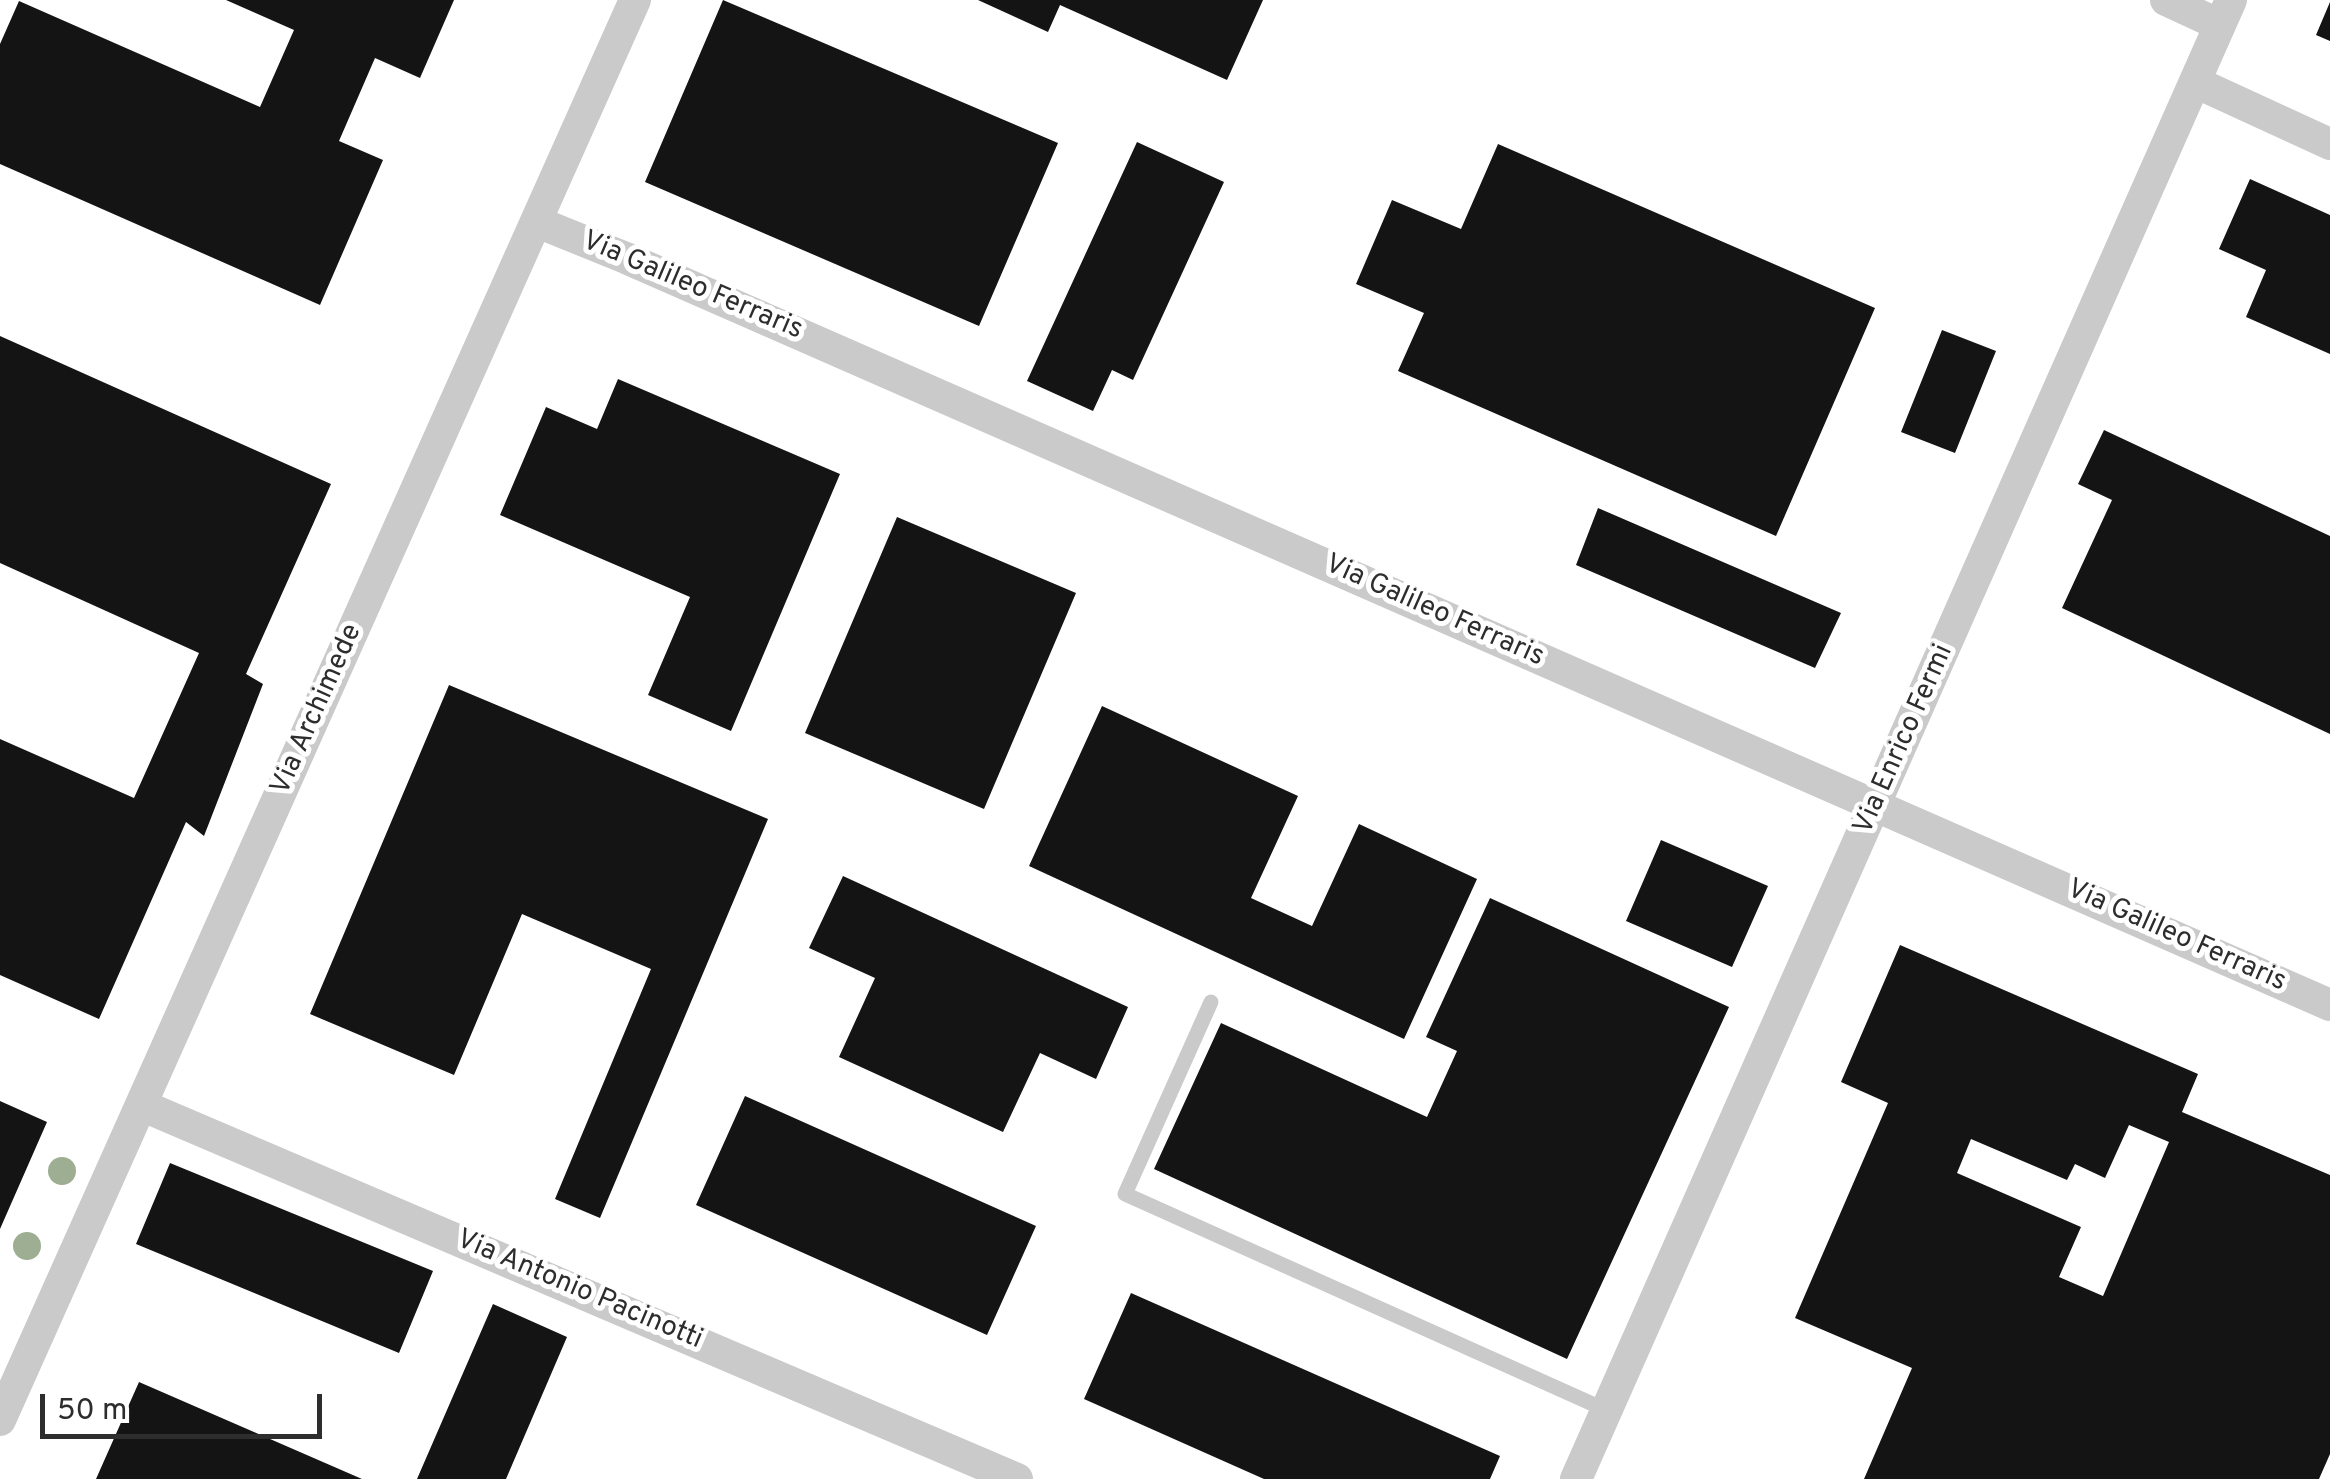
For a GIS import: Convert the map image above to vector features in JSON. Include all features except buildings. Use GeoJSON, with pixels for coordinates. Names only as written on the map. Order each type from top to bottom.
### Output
{"type":"FeatureCollection","features":[{"type":"Feature","properties":{"kind":"street","name":"Via Archimede"},"geometry":{"type":"LineString","coordinates":[[0,1420],[636,0]]}},
{"type":"Feature","properties":{"kind":"street"},"geometry":{"type":"LineString","coordinates":[[2166,0],[2226,12]]}},
{"type":"Feature","properties":{"kind":"street","name":"Via Enrico Fermi"},"geometry":{"type":"LineString","coordinates":[[1576,1479],[2226,12]]}},
{"type":"Feature","properties":{"kind":"street"},"geometry":{"type":"LineString","coordinates":[[2195,82],[2330,144]]}},
{"type":"Feature","properties":{"kind":"street","name":"Via Galileo Ferraris"},"geometry":{"type":"LineString","coordinates":[[536,222],[626,258],[2330,1006]]}},
{"type":"Feature","properties":{"kind":"street","name":"Via Antonio Pacinotti"},"geometry":{"type":"LineString","coordinates":[[141,1105],[1017,1479]]}},
{"type":"Feature","properties":{"kind":"lane"},"geometry":{"type":"LineString","coordinates":[[1211,1002],[1125,1194],[1606,1410]]}}]}
